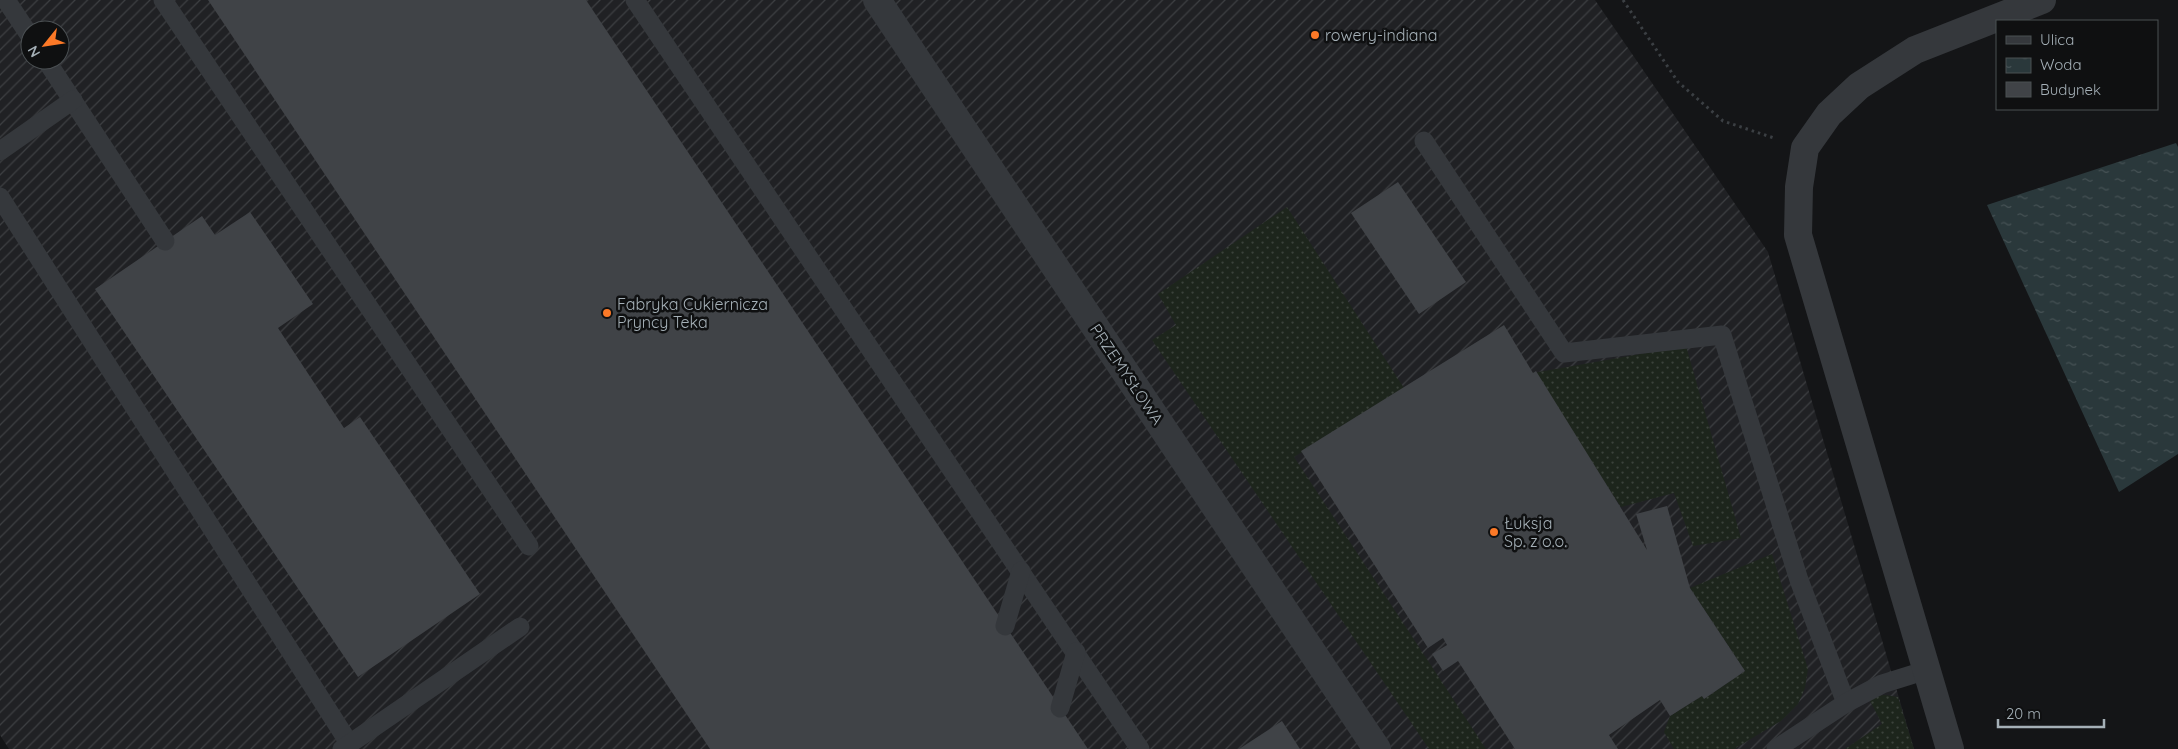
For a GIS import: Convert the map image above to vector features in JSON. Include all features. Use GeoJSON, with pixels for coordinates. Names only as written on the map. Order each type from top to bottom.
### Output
{"type":"FeatureCollection","features":[{"type":"Feature","properties":{"kind":"street","name":"PRZEMYSŁOWA"},"geometry":{"type":"LineString","coordinates":[[877,0],[1377,749]]}},
{"type":"Feature","properties":{"kind":"street"},"geometry":{"type":"LineString","coordinates":[[1950,749],[1798,235],[1799,187],[1805,148],[1829,114],[1859,86],[1915,50],[2030,2]]}},
{"type":"Feature","properties":{"kind":"lane"},"geometry":{"type":"LineString","coordinates":[[6,0],[20,21]]}},
{"type":"Feature","properties":{"kind":"lane"},"geometry":{"type":"LineString","coordinates":[[163,0],[529,546]]}},
{"type":"Feature","properties":{"kind":"lane"},"geometry":{"type":"LineString","coordinates":[[636,0],[1140,749]]}},
{"type":"Feature","properties":{"kind":"lane"},"geometry":{"type":"LineString","coordinates":[[53,70],[165,242]]}},
{"type":"Feature","properties":{"kind":"lane"},"geometry":{"type":"LineString","coordinates":[[0,151],[73,100]]}},
{"type":"Feature","properties":{"kind":"lane"},"geometry":{"type":"LineString","coordinates":[[1424,141],[1564,354],[1722,335],[1799,580],[1846,703]]}},
{"type":"Feature","properties":{"kind":"lane"},"geometry":{"type":"LineString","coordinates":[[0,196],[346,746],[520,627]]}},
{"type":"Feature","properties":{"kind":"lane"},"geometry":{"type":"LineString","coordinates":[[1005,626],[1021,571]]}},
{"type":"Feature","properties":{"kind":"lane"},"geometry":{"type":"LineString","coordinates":[[1060,708],[1076,652]]}},
{"type":"Feature","properties":{"kind":"lane"},"geometry":{"type":"LineString","coordinates":[[1776,749],[1846,703],[1882,684],[1927,670]]}},
{"type":"Feature","properties":{"kind":"path"},"geometry":{"type":"LineString","coordinates":[[1623,0],[1678,82],[1723,121],[1805,148]]}},
{"type":"Feature","properties":{"kind":"shaded area"},"geometry":{"type":"Polygon","coordinates":[[[0,0],[1595,0],[1768,252],[1914,749],[9,749],[0,735],[0,0]]]}},
{"type":"Feature","properties":{"kind":"shaded area"},"geometry":{"type":"Polygon","coordinates":[[[1287,207],[1404,388],[1294,457],[1486,749],[1429,749],[1152,340],[1176,325],[1158,294],[1287,207]]]}},
{"type":"Feature","properties":{"kind":"shaded area"},"geometry":{"type":"Polygon","coordinates":[[[1686,346],[1741,538],[1693,546],[1674,493],[1621,507],[1533,373],[1686,346]]]}},
{"type":"Feature","properties":{"kind":"shaded area"},"geometry":{"type":"Polygon","coordinates":[[[1772,554],[1808,669],[1805,688],[1798,704],[1781,721],[1734,749],[1674,749],[1664,732],[1670,716],[1702,696],[1704,699],[1745,671],[1690,588],[1772,554]]]}},
{"type":"Feature","properties":{"kind":"shaded area"},"geometry":{"type":"Polygon","coordinates":[[[1885,695],[1898,697],[1914,749],[1845,749],[1882,724],[1868,697],[1885,695]]]}},
{"type":"Feature","properties":{"kind":"water"},"geometry":{"type":"Polygon","coordinates":[[[2176,143],[2178,147],[2178,454],[2119,492],[1987,205],[2176,143]]]}},
{"type":"Feature","properties":{"kind":"building","name":"Fabryka Cukiernicza Pryncy Teka"},"geometry":{"type":"Polygon","coordinates":[[[208,0],[586,0],[1088,749],[710,749],[208,0]]]}},
{"type":"Feature","properties":{"kind":"building"},"geometry":{"type":"Polygon","coordinates":[[[1398,182],[1466,282],[1419,314],[1351,213],[1398,182]]]}},
{"type":"Feature","properties":{"kind":"building"},"geometry":{"type":"Polygon","coordinates":[[[250,212],[313,304],[278,328],[344,428],[360,417],[480,594],[358,677],[95,289],[202,216],[215,235],[250,212]]]}},
{"type":"Feature","properties":{"kind":"building","name":"Łuksja Sp. z o.o."},"geometry":{"type":"Polygon","coordinates":[[[1504,325],[1533,373],[1536,371],[1647,550],[1636,514],[1667,506],[1690,588],[1745,671],[1704,699],[1702,696],[1670,716],[1660,700],[1609,735],[1618,749],[1515,749],[1458,661],[1443,671],[1432,654],[1447,645],[1443,638],[1428,648],[1301,451],[1504,325]]]}},
{"type":"Feature","properties":{"kind":"building"},"geometry":{"type":"Polygon","coordinates":[[[1282,721],[1300,749],[1239,749],[1282,721]]]}},
{"type":"Feature","properties":{"kind":"place","name":"rowery-indiana"},"geometry":{"type":"Point","coordinates":[1315,35]}},
{"type":"Feature","properties":{"kind":"place","name":"Fabryka Cukiernicza Pryncy Teka"},"geometry":{"type":"Point","coordinates":[607,313]}},
{"type":"Feature","properties":{"kind":"place","name":"Łuksja Sp. z o.o."},"geometry":{"type":"Point","coordinates":[1494,532]}}]}
